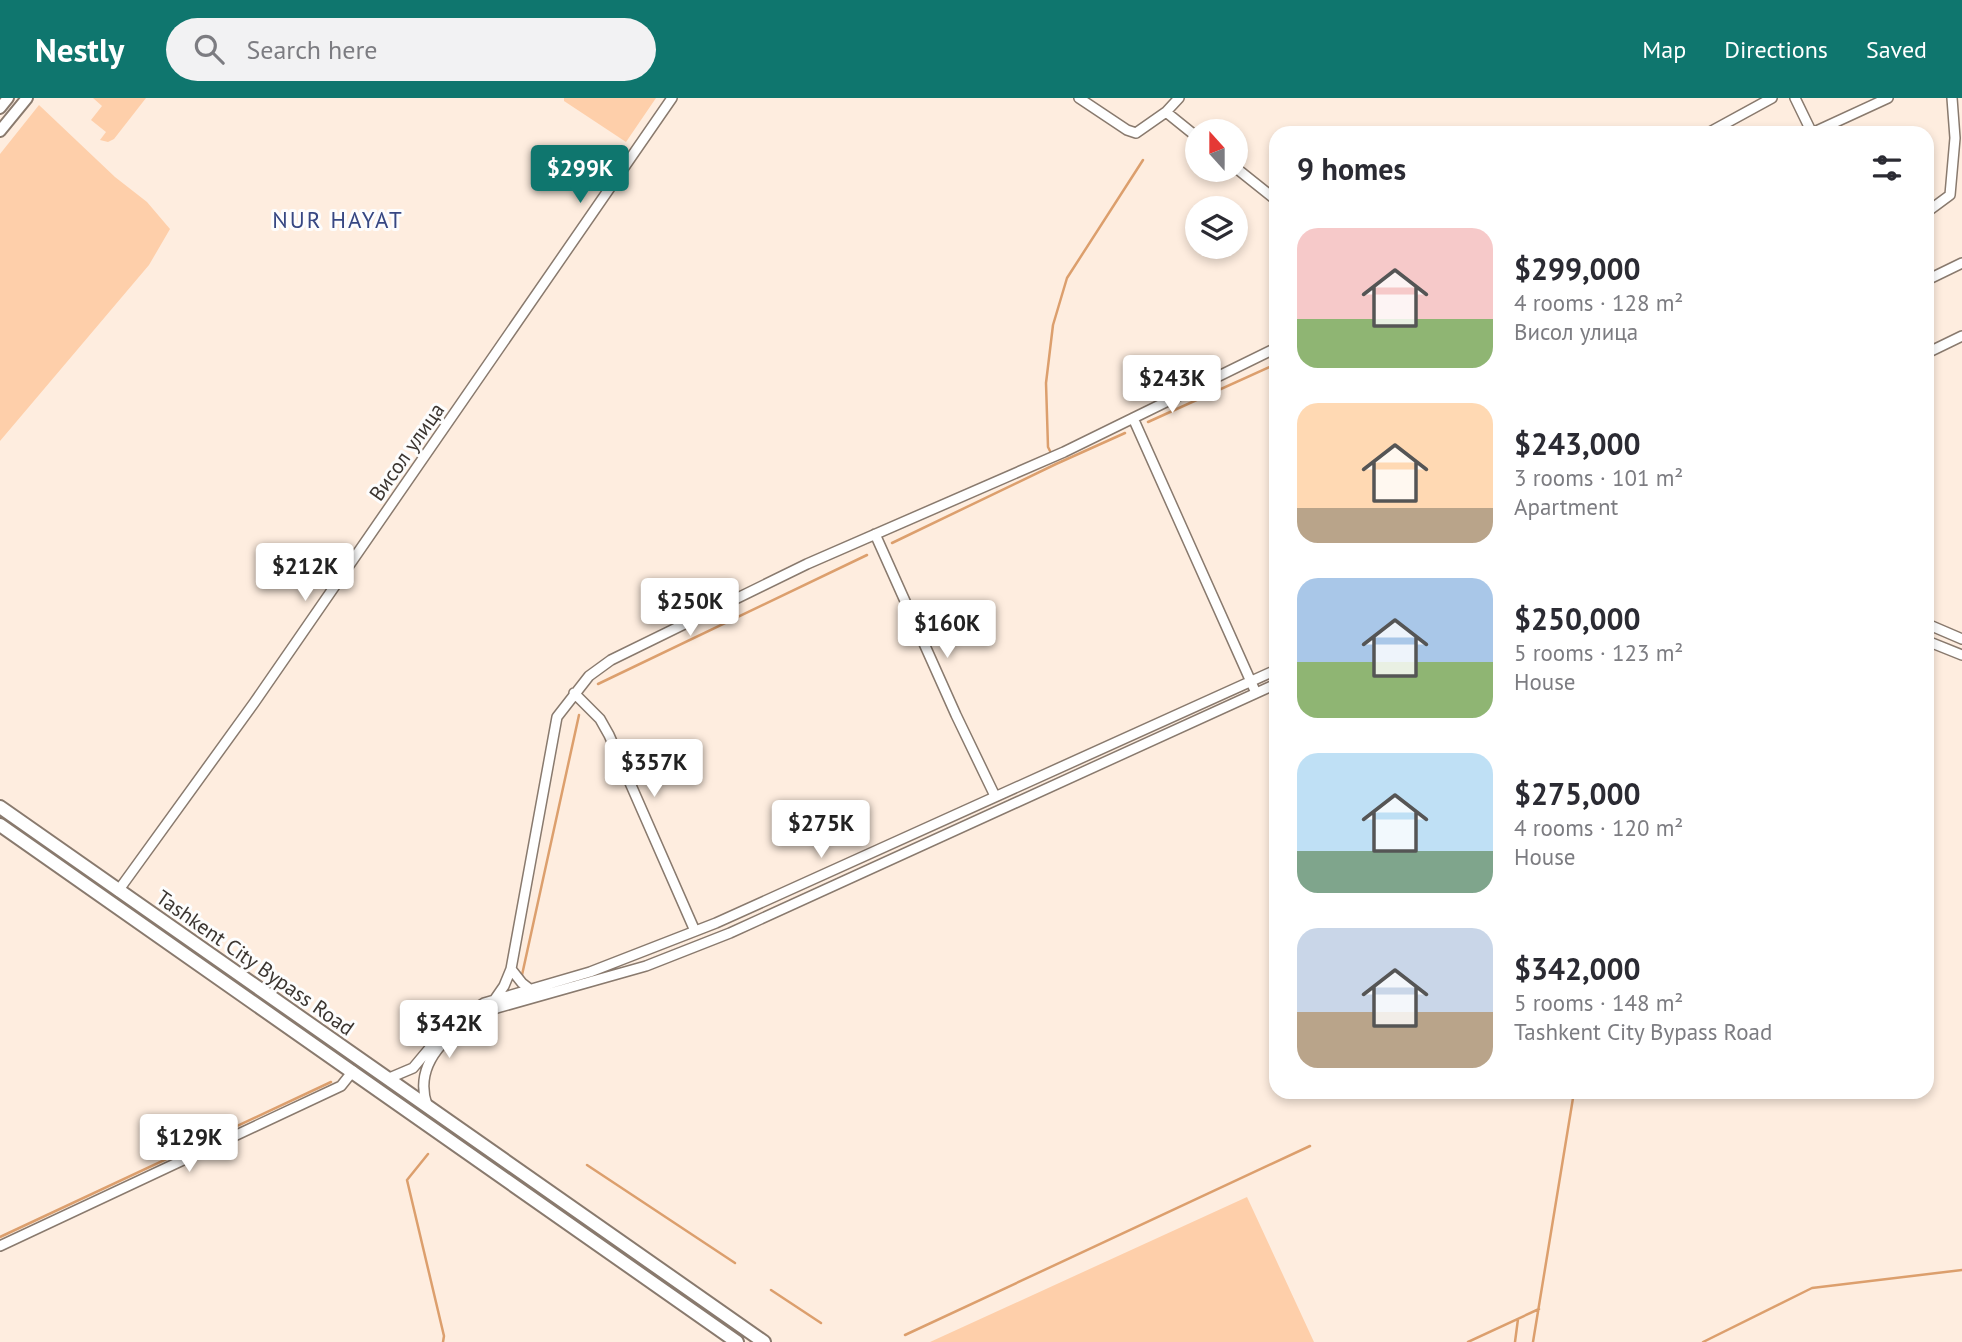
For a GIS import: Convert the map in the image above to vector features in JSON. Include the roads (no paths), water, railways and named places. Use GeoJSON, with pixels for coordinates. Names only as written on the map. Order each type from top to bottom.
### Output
{"type":"FeatureCollection","features":[{"type":"Feature","properties":{"kind":"highway","name":"Tashkent City Bypass Road"},"geometry":{"type":"LineString","coordinates":[[0,807],[764,1342]]}},
{"type":"Feature","properties":{"kind":"highway","name":"Tashkent City Bypass Road"},"geometry":{"type":"LineString","coordinates":[[0,825],[737,1342]]}},
{"type":"Feature","properties":{"kind":"highway"},"geometry":{"type":"LineString","coordinates":[[623,1262],[630,1258],[632,1249]]}},
{"type":"Feature","properties":{"kind":"main road"},"geometry":{"type":"LineString","coordinates":[[0,108],[8,98]]}},
{"type":"Feature","properties":{"kind":"main road"},"geometry":{"type":"LineString","coordinates":[[0,131],[27,98]]}},
{"type":"Feature","properties":{"kind":"street","name":"Висол улица"},"geometry":{"type":"LineString","coordinates":[[118,891],[262,692],[672,98]]}},
{"type":"Feature","properties":{"kind":"street"},"geometry":{"type":"LineString","coordinates":[[1079,98],[1127,130],[1136,133],[1167,112],[1179,98]]}},
{"type":"Feature","properties":{"kind":"street"},"geometry":{"type":"LineString","coordinates":[[1720,126],[1772,98]]}},
{"type":"Feature","properties":{"kind":"street"},"geometry":{"type":"LineString","coordinates":[[1795,98],[1809,126]]}},
{"type":"Feature","properties":{"kind":"street"},"geometry":{"type":"LineString","coordinates":[[1827,126],[1888,98]]}},
{"type":"Feature","properties":{"kind":"street"},"geometry":{"type":"LineString","coordinates":[[1934,207],[1950,195],[1955,138],[1952,98]]}},
{"type":"Feature","properties":{"kind":"street"},"geometry":{"type":"LineString","coordinates":[[1167,112],[1185,127]]}},
{"type":"Feature","properties":{"kind":"street"},"geometry":{"type":"LineString","coordinates":[[1248,178],[1269,194]]}},
{"type":"Feature","properties":{"kind":"street"},"geometry":{"type":"LineString","coordinates":[[1934,277],[1962,263]]}},
{"type":"Feature","properties":{"kind":"street"},"geometry":{"type":"LineString","coordinates":[[1934,350],[1962,336]]}},
{"type":"Feature","properties":{"kind":"street"},"geometry":{"type":"LineString","coordinates":[[495,999],[511,969],[557,717],[589,676],[611,660],[807,564],[1053,457],[1269,351]]}},
{"type":"Feature","properties":{"kind":"street"},"geometry":{"type":"LineString","coordinates":[[1133,418],[1256,693]]}},
{"type":"Feature","properties":{"kind":"street"},"geometry":{"type":"LineString","coordinates":[[875,534],[995,796]]}},
{"type":"Feature","properties":{"kind":"street"},"geometry":{"type":"LineString","coordinates":[[1934,627],[1962,639]]}},
{"type":"Feature","properties":{"kind":"street"},"geometry":{"type":"LineString","coordinates":[[1934,644],[1962,655]]}},
{"type":"Feature","properties":{"kind":"street"},"geometry":{"type":"LineString","coordinates":[[387,1079],[413,1068],[449,1025],[474,1008],[495,999],[621,961],[695,931],[1269,673]]}},
{"type":"Feature","properties":{"kind":"street"},"geometry":{"type":"LineString","coordinates":[[427,1107],[422,1083],[427,1066],[443,1044],[475,1018],[498,1008],[675,955],[730,933],[1269,687]]}},
{"type":"Feature","properties":{"kind":"street"},"geometry":{"type":"LineString","coordinates":[[574,693],[600,719],[609,735],[695,931]]}},
{"type":"Feature","properties":{"kind":"street"},"geometry":{"type":"LineString","coordinates":[[888,846],[893,859]]}},
{"type":"Feature","properties":{"kind":"street"},"geometry":{"type":"LineString","coordinates":[[511,969],[522,984],[531,990]]}},
{"type":"Feature","properties":{"kind":"street"},"geometry":{"type":"LineString","coordinates":[[0,1246],[341,1086],[353,1071]]}},
{"type":"Feature","properties":{"kind":"waterway"},"geometry":{"type":"LineString","coordinates":[[1051,453],[1048,447],[1046,383],[1053,325],[1067,278],[1143,160]]}},
{"type":"Feature","properties":{"kind":"waterway"},"geometry":{"type":"LineString","coordinates":[[1148,422],[1269,367]]}},
{"type":"Feature","properties":{"kind":"waterway"},"geometry":{"type":"LineString","coordinates":[[892,543],[1125,433]]}},
{"type":"Feature","properties":{"kind":"waterway"},"geometry":{"type":"LineString","coordinates":[[598,684],[867,555]]}},
{"type":"Feature","properties":{"kind":"waterway"},"geometry":{"type":"LineString","coordinates":[[522,975],[579,715]]}},
{"type":"Feature","properties":{"kind":"waterway"},"geometry":{"type":"LineString","coordinates":[[0,1237],[331,1082]]}},
{"type":"Feature","properties":{"kind":"waterway"},"geometry":{"type":"LineString","coordinates":[[1533,1342],[1573,1099]]}},
{"type":"Feature","properties":{"kind":"waterway"},"geometry":{"type":"LineString","coordinates":[[905,1335],[1310,1146]]}},
{"type":"Feature","properties":{"kind":"waterway"},"geometry":{"type":"LineString","coordinates":[[428,1154],[407,1180],[444,1336],[443,1342]]}},
{"type":"Feature","properties":{"kind":"waterway"},"geometry":{"type":"LineString","coordinates":[[587,1165],[735,1263]]}},
{"type":"Feature","properties":{"kind":"waterway"},"geometry":{"type":"LineString","coordinates":[[1703,1342],[1812,1288],[1962,1270]]}},
{"type":"Feature","properties":{"kind":"waterway"},"geometry":{"type":"LineString","coordinates":[[771,1290],[821,1323]]}},
{"type":"Feature","properties":{"kind":"waterway"},"geometry":{"type":"LineString","coordinates":[[1468,1342],[1539,1309]]}},
{"type":"Feature","properties":{"kind":"waterway"},"geometry":{"type":"LineString","coordinates":[[1515,1342],[1518,1319]]}},
{"type":"Feature","properties":{"kind":"district","name":"NUR HAYAT"},"geometry":{"type":"Point","coordinates":[338,220]}}]}
